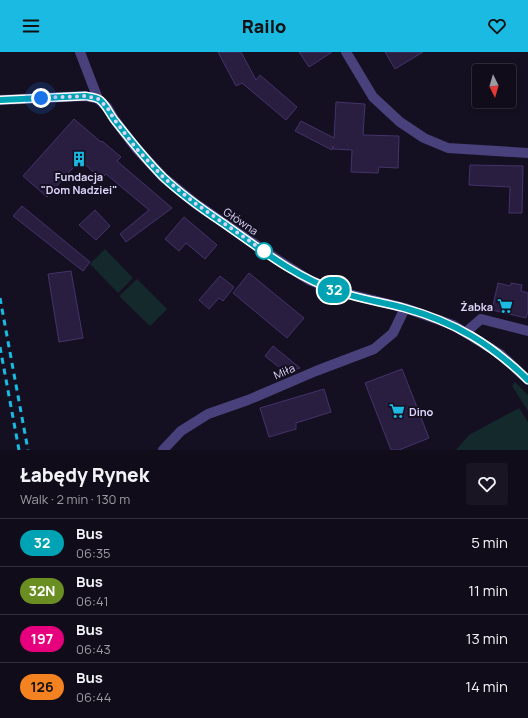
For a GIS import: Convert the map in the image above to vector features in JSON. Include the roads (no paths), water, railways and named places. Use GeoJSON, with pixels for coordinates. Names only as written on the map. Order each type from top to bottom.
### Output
{"type":"FeatureCollection","features":[{"type":"Feature","properties":{"kind":"street","name":"Główna"},"geometry":{"type":"LineString","coordinates":[[80,52],[98,99],[107,107],[114,119],[136,148],[164,178],[196,204],[309,280],[337,291],[405,308],[454,325],[500,354],[528,380]]}},
{"type":"Feature","properties":{"kind":"street"},"geometry":{"type":"LineString","coordinates":[[346,52],[373,97],[400,122],[424,138],[448,148],[528,153]]}},
{"type":"Feature","properties":{"kind":"street"},"geometry":{"type":"LineString","coordinates":[[0,100],[86,96],[98,99]]}},
{"type":"Feature","properties":{"kind":"street","name":"Miła"},"geometry":{"type":"LineString","coordinates":[[164,450],[181,431],[208,414],[248,400],[316,371],[374,349],[393,333],[405,308]]}},
{"type":"Feature","properties":{"kind":"street"},"geometry":{"type":"LineString","coordinates":[[466,332],[481,319],[528,331]]}},
{"type":"Feature","properties":{"kind":"railway"},"geometry":{"type":"LineString","coordinates":[[0,298],[28,450]]}},
{"type":"Feature","properties":{"kind":"railway"},"geometry":{"type":"LineString","coordinates":[[0,347],[19,450]]}},
{"type":"Feature","properties":{"kind":"place","name":"Fundacja \"Dom Nadziei\""},"geometry":{"type":"Point","coordinates":[79,159]}},
{"type":"Feature","properties":{"kind":"place","name":"Żabka"},"geometry":{"type":"Point","coordinates":[505,306]}},
{"type":"Feature","properties":{"kind":"place","name":"Dino"},"geometry":{"type":"Point","coordinates":[397,411]}}]}
